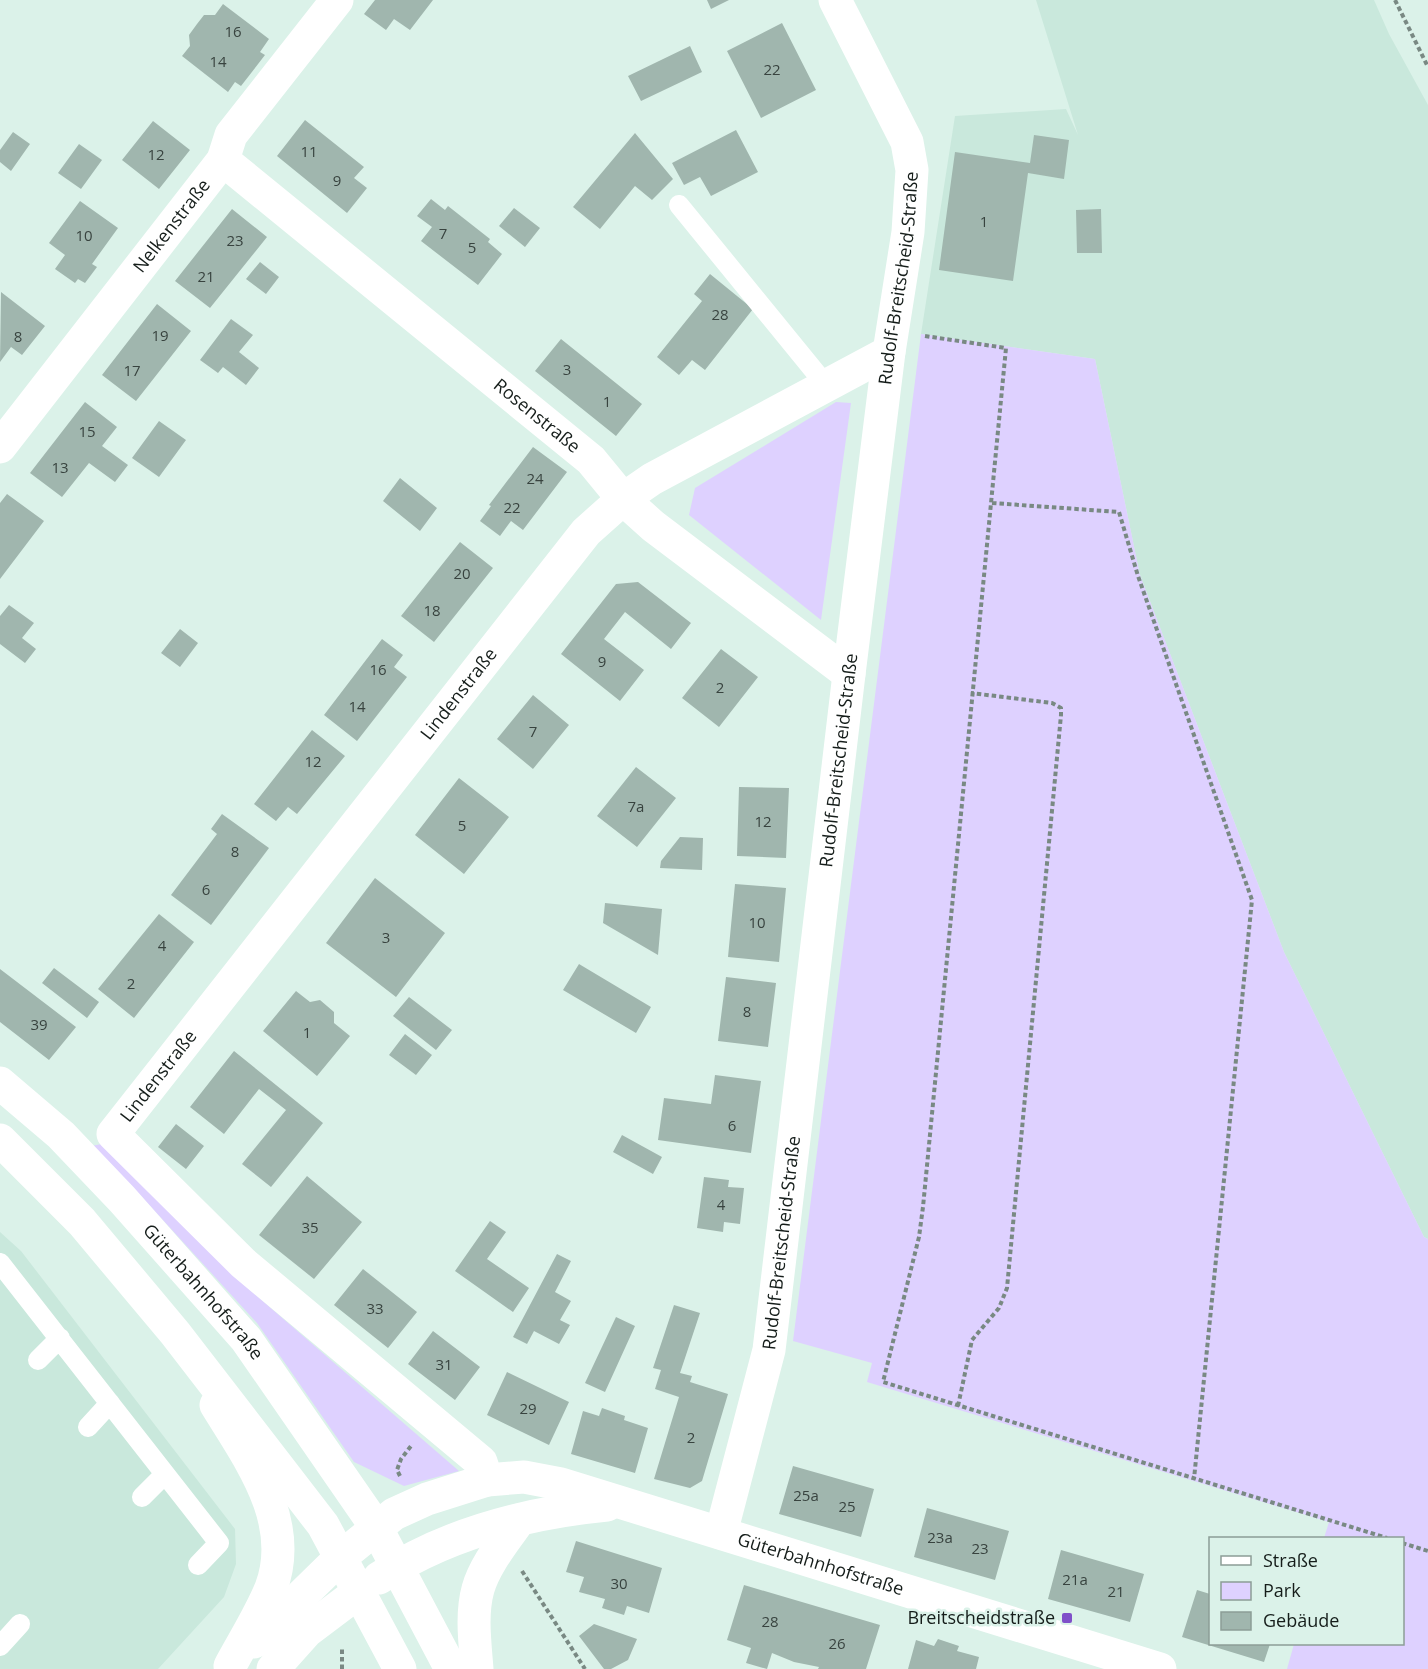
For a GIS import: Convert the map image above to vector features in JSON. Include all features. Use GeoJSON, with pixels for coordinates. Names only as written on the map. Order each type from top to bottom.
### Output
{"type":"FeatureCollection","features":[{"type":"Feature","properties":{"kind":"street","name":"Nelkenstraße"},"geometry":{"type":"LineString","coordinates":[[0,447],[223,160],[231,135],[337,0]]}},
{"type":"Feature","properties":{"kind":"street","name":"Rudolf-Breitscheid-Straße"},"geometry":{"type":"LineString","coordinates":[[721,1533],[769,1350],[849,674],[891,341],[908,232],[912,170],[907,142],[835,0]]}},
{"type":"Feature","properties":{"kind":"street","name":"Rosenstraße"},"geometry":{"type":"LineString","coordinates":[[223,160],[591,460],[623,499],[653,526],[849,674]]}},
{"type":"Feature","properties":{"kind":"street","name":"Lindenstraße"},"geometry":{"type":"LineString","coordinates":[[487,1480],[481,1462],[243,1263],[113,1134],[586,532],[623,499],[652,479],[825,384],[891,341]]}},
{"type":"Feature","properties":{"kind":"street","name":"Güterbahnhofstraße"},"geometry":{"type":"LineString","coordinates":[[0,1083],[61,1135],[122,1198],[246,1339],[376,1527]]}},
{"type":"Feature","properties":{"kind":"street"},"geometry":{"type":"LineString","coordinates":[[0,1140],[82,1222],[175,1333],[323,1525],[400,1669]]}},
{"type":"Feature","properties":{"kind":"street"},"geometry":{"type":"LineString","coordinates":[[175,1333],[265,1488],[278,1529],[277,1566],[271,1586],[228,1667]]}},
{"type":"Feature","properties":{"kind":"street","name":"Güterbahnhofstraße"},"geometry":{"type":"LineString","coordinates":[[228,1667],[341,1557],[376,1527],[413,1504],[487,1480],[524,1477],[561,1484],[618,1504],[721,1533],[1160,1669]]}},
{"type":"Feature","properties":{"kind":"street","name":"Güterbahnhofstraße"},"geometry":{"type":"LineString","coordinates":[[273,1669],[307,1631],[397,1566],[435,1546],[519,1520],[561,1510],[618,1504]]}},
{"type":"Feature","properties":{"kind":"street"},"geometry":{"type":"LineString","coordinates":[[477,1669],[474,1619],[478,1588],[494,1556],[519,1520]]}},
{"type":"Feature","properties":{"kind":"street"},"geometry":{"type":"LineString","coordinates":[[376,1527],[451,1669]]}},
{"type":"Feature","properties":{"kind":"lane"},"geometry":{"type":"LineString","coordinates":[[679,205],[825,384]]}},
{"type":"Feature","properties":{"kind":"lane"},"geometry":{"type":"LineString","coordinates":[[2,1269],[60,1338],[219,1543],[198,1565]]}},
{"type":"Feature","properties":{"kind":"lane"},"geometry":{"type":"LineString","coordinates":[[38,1360],[60,1338]]}},
{"type":"Feature","properties":{"kind":"lane"},"geometry":{"type":"LineString","coordinates":[[88,1427],[110,1403]]}},
{"type":"Feature","properties":{"kind":"lane"},"geometry":{"type":"LineString","coordinates":[[142,1497],[165,1474]]}},
{"type":"Feature","properties":{"kind":"lane"},"geometry":{"type":"LineString","coordinates":[[0,1646],[20,1624]]}},
{"type":"Feature","properties":{"kind":"path"},"geometry":{"type":"LineString","coordinates":[[1395,0],[1428,66]]}},
{"type":"Feature","properties":{"kind":"path"},"geometry":{"type":"LineString","coordinates":[[891,341],[1006,348],[922,1217],[883,1382],[1381,1537]]}},
{"type":"Feature","properties":{"kind":"path"},"geometry":{"type":"LineString","coordinates":[[992,502],[1119,512],[1138,576],[1252,900],[1194,1479]]}},
{"type":"Feature","properties":{"kind":"path"},"geometry":{"type":"LineString","coordinates":[[958,1406],[972,1340],[999,1308],[1007,1288],[1061,715],[1061,708],[1052,703],[971,693]]}},
{"type":"Feature","properties":{"kind":"path"},"geometry":{"type":"LineString","coordinates":[[1404,1545],[1428,1551]]}},
{"type":"Feature","properties":{"kind":"path"},"geometry":{"type":"LineString","coordinates":[[516,1563],[585,1669]]}},
{"type":"Feature","properties":{"kind":"shaded area"},"geometry":{"type":"Polygon","coordinates":[[[1036,0],[1374,0],[1389,34],[1428,105],[1428,1239],[1424,1237],[1284,952],[1140,575],[1095,359],[921,334],[955,116],[1066,109],[1078,135],[1036,0]]]}},
{"type":"Feature","properties":{"kind":"shaded area"},"geometry":{"type":"Polygon","coordinates":[[[0,1232],[21,1251],[235,1529],[236,1564],[224,1597],[158,1669],[0,1669],[0,1232]]]}},
{"type":"Feature","properties":{"kind":"green space"},"geometry":{"type":"Polygon","coordinates":[[[921,334],[1095,359],[1140,575],[1284,952],[1424,1237],[1428,1239],[1428,1669],[1287,1669],[1294,1645],[1404,1645],[1404,1537],[1324,1537],[1329,1522],[867,1382],[872,1363],[793,1341],[921,334]]]}},
{"type":"Feature","properties":{"kind":"green space"},"geometry":{"type":"Polygon","coordinates":[[[836,402],[851,403],[821,620],[689,515],[695,488],[836,402]]]}},
{"type":"Feature","properties":{"kind":"green space"},"geometry":{"type":"Polygon","coordinates":[[[102,1144],[235,1277],[459,1471],[404,1486],[354,1462],[257,1323],[130,1184],[86,1147],[102,1144]]]}},
{"type":"Feature","properties":{"kind":"building"},"geometry":{"type":"Polygon","coordinates":[[[375,0],[433,0],[410,30],[394,19],[386,30],[364,14],[375,0]]]}},
{"type":"Feature","properties":{"kind":"building"},"geometry":{"type":"Polygon","coordinates":[[[707,0],[729,0],[711,9],[707,0]]]}},
{"type":"Feature","properties":{"kind":"building"},"geometry":{"type":"Polygon","coordinates":[[[223,4],[269,39],[260,52],[265,55],[241,86],[235,82],[228,92],[182,56],[190,46],[189,35],[204,15],[215,15],[223,4]]]}},
{"type":"Feature","properties":{"kind":"building"},"geometry":{"type":"Polygon","coordinates":[[[782,23],[816,90],[761,118],[727,51],[782,23]]]}},
{"type":"Feature","properties":{"kind":"building"},"geometry":{"type":"Polygon","coordinates":[[[690,46],[702,72],[641,101],[628,76],[690,46]]]}},
{"type":"Feature","properties":{"kind":"building"},"geometry":{"type":"Polygon","coordinates":[[[305,120],[364,167],[354,178],[367,188],[347,213],[277,156],[305,120]]]}},
{"type":"Feature","properties":{"kind":"building"},"geometry":{"type":"Polygon","coordinates":[[[153,121],[190,150],[159,189],[122,160],[153,121]]]}},
{"type":"Feature","properties":{"kind":"building"},"geometry":{"type":"Polygon","coordinates":[[[736,130],[758,172],[711,196],[700,177],[684,185],[672,163],[736,130]]]}},
{"type":"Feature","properties":{"kind":"building"},"geometry":{"type":"Polygon","coordinates":[[[13,132],[30,144],[11,171],[0,162],[0,150],[13,132]]]}},
{"type":"Feature","properties":{"kind":"building"},"geometry":{"type":"Polygon","coordinates":[[[635,133],[673,179],[652,200],[635,186],[600,229],[573,207],[635,133]]]}},
{"type":"Feature","properties":{"kind":"building"},"geometry":{"type":"Polygon","coordinates":[[[1034,135],[1069,140],[1064,179],[1028,173],[1013,281],[939,270],[955,152],[1030,163],[1034,135]]]}},
{"type":"Feature","properties":{"kind":"building"},"geometry":{"type":"Polygon","coordinates":[[[79,144],[102,160],[81,189],[58,173],[79,144]]]}},
{"type":"Feature","properties":{"kind":"building"},"geometry":{"type":"Polygon","coordinates":[[[431,199],[445,210],[448,206],[490,239],[488,242],[502,254],[478,285],[421,241],[432,227],[417,216],[431,199]]]}},
{"type":"Feature","properties":{"kind":"building"},"geometry":{"type":"Polygon","coordinates":[[[80,201],[118,228],[92,264],[97,267],[85,283],[78,279],[75,283],[55,269],[65,255],[49,243],[80,201]]]}},
{"type":"Feature","properties":{"kind":"building"},"geometry":{"type":"Polygon","coordinates":[[[514,208],[540,228],[525,247],[499,226],[514,208]]]}},
{"type":"Feature","properties":{"kind":"building"},"geometry":{"type":"Polygon","coordinates":[[[232,209],[267,237],[210,308],[175,281],[232,209]]]}},
{"type":"Feature","properties":{"kind":"building"},"geometry":{"type":"Polygon","coordinates":[[[1101,209],[1102,253],[1077,253],[1076,210],[1101,209]]]}},
{"type":"Feature","properties":{"kind":"building"},"geometry":{"type":"Polygon","coordinates":[[[260,262],[279,277],[266,294],[246,279],[260,262]]]}},
{"type":"Feature","properties":{"kind":"building"},"geometry":{"type":"Polygon","coordinates":[[[710,274],[753,309],[705,370],[692,360],[679,375],[657,357],[702,301],[694,294],[710,274]]]}},
{"type":"Feature","properties":{"kind":"building"},"geometry":{"type":"Polygon","coordinates":[[[1,292],[45,326],[22,355],[11,347],[0,362],[1,292]]]}},
{"type":"Feature","properties":{"kind":"building"},"geometry":{"type":"Polygon","coordinates":[[[157,304],[191,331],[136,401],[102,375],[157,304]]]}},
{"type":"Feature","properties":{"kind":"building"},"geometry":{"type":"Polygon","coordinates":[[[231,319],[253,335],[239,352],[259,368],[246,385],[223,367],[218,373],[200,360],[231,319]]]}},
{"type":"Feature","properties":{"kind":"building"},"geometry":{"type":"Polygon","coordinates":[[[561,339],[642,404],[616,436],[535,371],[561,339]]]}},
{"type":"Feature","properties":{"kind":"building"},"geometry":{"type":"Polygon","coordinates":[[[85,402],[117,427],[102,446],[128,465],[115,482],[89,463],[62,497],[30,473],[85,402]]]}},
{"type":"Feature","properties":{"kind":"building"},"geometry":{"type":"Polygon","coordinates":[[[159,421],[186,440],[159,477],[132,458],[159,421]]]}},
{"type":"Feature","properties":{"kind":"building"},"geometry":{"type":"Polygon","coordinates":[[[533,447],[567,472],[523,530],[511,521],[500,536],[480,521],[491,506],[489,505],[533,447]]]}},
{"type":"Feature","properties":{"kind":"building"},"geometry":{"type":"Polygon","coordinates":[[[400,478],[437,508],[420,531],[383,501],[400,478]]]}},
{"type":"Feature","properties":{"kind":"building"},"geometry":{"type":"Polygon","coordinates":[[[7,494],[44,521],[0,579],[0,503],[7,494]]]}},
{"type":"Feature","properties":{"kind":"building"},"geometry":{"type":"Polygon","coordinates":[[[460,542],[493,568],[434,642],[401,616],[460,542]]]}},
{"type":"Feature","properties":{"kind":"building"},"geometry":{"type":"Polygon","coordinates":[[[638,582],[691,623],[671,649],[625,612],[604,639],[644,670],[620,701],[561,654],[616,584],[638,582]]]}},
{"type":"Feature","properties":{"kind":"building"},"geometry":{"type":"Polygon","coordinates":[[[9,605],[34,623],[22,638],[36,649],[25,663],[0,644],[0,616],[9,605]]]}},
{"type":"Feature","properties":{"kind":"building"},"geometry":{"type":"Polygon","coordinates":[[[180,629],[198,643],[180,667],[161,653],[180,629]]]}},
{"type":"Feature","properties":{"kind":"building"},"geometry":{"type":"Polygon","coordinates":[[[382,639],[403,655],[394,667],[407,677],[357,741],[324,715],[382,639]]]}},
{"type":"Feature","properties":{"kind":"building"},"geometry":{"type":"Polygon","coordinates":[[[721,649],[758,677],[719,727],[682,698],[721,649]]]}},
{"type":"Feature","properties":{"kind":"building"},"geometry":{"type":"Polygon","coordinates":[[[533,695],[569,725],[533,769],[497,739],[533,695]]]}},
{"type":"Feature","properties":{"kind":"building"},"geometry":{"type":"Polygon","coordinates":[[[312,730],[345,756],[297,814],[288,807],[276,821],[254,804],[312,730]]]}},
{"type":"Feature","properties":{"kind":"building"},"geometry":{"type":"Polygon","coordinates":[[[636,767],[676,798],[637,847],[597,816],[636,767]]]}},
{"type":"Feature","properties":{"kind":"building"},"geometry":{"type":"Polygon","coordinates":[[[459,778],[509,817],[464,874],[415,835],[459,778]]]}},
{"type":"Feature","properties":{"kind":"building"},"geometry":{"type":"Polygon","coordinates":[[[739,787],[789,788],[786,858],[737,856],[739,787]]]}},
{"type":"Feature","properties":{"kind":"building"},"geometry":{"type":"Polygon","coordinates":[[[222,814],[269,848],[211,925],[171,895],[217,834],[211,829],[222,814]]]}},
{"type":"Feature","properties":{"kind":"building"},"geometry":{"type":"Polygon","coordinates":[[[680,837],[703,838],[702,870],[660,868],[661,861],[680,837]]]}},
{"type":"Feature","properties":{"kind":"building"},"geometry":{"type":"Polygon","coordinates":[[[375,878],[445,933],[396,997],[326,943],[375,878]]]}},
{"type":"Feature","properties":{"kind":"building"},"geometry":{"type":"Polygon","coordinates":[[[735,884],[786,888],[779,962],[728,957],[735,884]]]}},
{"type":"Feature","properties":{"kind":"building"},"geometry":{"type":"Polygon","coordinates":[[[605,903],[662,909],[658,955],[603,923],[605,903]]]}},
{"type":"Feature","properties":{"kind":"building"},"geometry":{"type":"Polygon","coordinates":[[[159,914],[194,942],[134,1018],[98,989],[159,914]]]}},
{"type":"Feature","properties":{"kind":"building"},"geometry":{"type":"Polygon","coordinates":[[[579,964],[651,1007],[636,1033],[563,990],[579,964]]]}},
{"type":"Feature","properties":{"kind":"building"},"geometry":{"type":"Polygon","coordinates":[[[54,968],[99,1002],[87,1018],[42,983],[54,968]]]}},
{"type":"Feature","properties":{"kind":"building"},"geometry":{"type":"Polygon","coordinates":[[[0,969],[76,1027],[49,1060],[0,1022],[0,969]]]}},
{"type":"Feature","properties":{"kind":"building"},"geometry":{"type":"Polygon","coordinates":[[[726,977],[776,983],[768,1047],[718,1041],[726,977]]]}},
{"type":"Feature","properties":{"kind":"building"},"geometry":{"type":"Polygon","coordinates":[[[296,991],[310,1002],[320,1000],[334,1012],[334,1023],[350,1036],[317,1076],[263,1031],[296,991]]]}},
{"type":"Feature","properties":{"kind":"building"},"geometry":{"type":"Polygon","coordinates":[[[409,997],[452,1030],[436,1050],[393,1016],[409,997]]]}},
{"type":"Feature","properties":{"kind":"building"},"geometry":{"type":"Polygon","coordinates":[[[405,1034],[432,1055],[416,1075],[389,1055],[405,1034]]]}},
{"type":"Feature","properties":{"kind":"building"},"geometry":{"type":"Polygon","coordinates":[[[234,1051],[323,1123],[271,1187],[242,1164],[286,1110],[259,1089],[224,1134],[190,1107],[234,1051]]]}},
{"type":"Feature","properties":{"kind":"building"},"geometry":{"type":"Polygon","coordinates":[[[715,1075],[761,1081],[751,1153],[658,1140],[664,1098],[711,1104],[715,1075]]]}},
{"type":"Feature","properties":{"kind":"building"},"geometry":{"type":"Polygon","coordinates":[[[176,1124],[204,1146],[186,1169],[158,1147],[176,1124]]]}},
{"type":"Feature","properties":{"kind":"building"},"geometry":{"type":"Polygon","coordinates":[[[622,1135],[662,1157],[653,1174],[613,1152],[622,1135]]]}},
{"type":"Feature","properties":{"kind":"building"},"geometry":{"type":"Polygon","coordinates":[[[307,1176],[362,1222],[314,1279],[259,1235],[307,1176]]]}},
{"type":"Feature","properties":{"kind":"building"},"geometry":{"type":"Polygon","coordinates":[[[704,1177],[729,1180],[728,1187],[744,1188],[740,1224],[724,1222],[723,1232],[697,1228],[704,1177]]]}},
{"type":"Feature","properties":{"kind":"building"},"geometry":{"type":"Polygon","coordinates":[[[490,1221],[506,1232],[487,1259],[529,1288],[513,1312],[455,1271],[490,1221]]]}},
{"type":"Feature","properties":{"kind":"building"},"geometry":{"type":"Polygon","coordinates":[[[557,1254],[571,1261],[555,1292],[571,1301],[560,1320],[570,1325],[559,1344],[534,1331],[527,1344],[513,1337],[557,1254]]]}},
{"type":"Feature","properties":{"kind":"building"},"geometry":{"type":"Polygon","coordinates":[[[363,1269],[417,1312],[388,1348],[334,1305],[363,1269]]]}},
{"type":"Feature","properties":{"kind":"building"},"geometry":{"type":"Polygon","coordinates":[[[674,1305],[700,1313],[680,1373],[692,1376],[690,1382],[728,1394],[702,1481],[690,1488],[654,1479],[679,1397],[655,1389],[661,1370],[653,1368],[674,1305]]]}},
{"type":"Feature","properties":{"kind":"building"},"geometry":{"type":"Polygon","coordinates":[[[616,1317],[635,1326],[605,1392],[585,1383],[616,1317]]]}},
{"type":"Feature","properties":{"kind":"building"},"geometry":{"type":"Polygon","coordinates":[[[433,1331],[480,1367],[455,1400],[408,1364],[433,1331]]]}},
{"type":"Feature","properties":{"kind":"building"},"geometry":{"type":"Polygon","coordinates":[[[507,1372],[569,1402],[549,1445],[487,1415],[507,1372]]]}},
{"type":"Feature","properties":{"kind":"building"},"geometry":{"type":"Polygon","coordinates":[[[602,1408],[625,1416],[624,1420],[648,1428],[635,1473],[571,1454],[583,1411],[599,1416],[602,1408]]]}},
{"type":"Feature","properties":{"kind":"building"},"geometry":{"type":"Polygon","coordinates":[[[793,1466],[874,1489],[861,1537],[779,1514],[793,1466]]]}},
{"type":"Feature","properties":{"kind":"building"},"geometry":{"type":"Polygon","coordinates":[[[927,1508],[1009,1531],[995,1580],[914,1557],[927,1508]]]}},
{"type":"Feature","properties":{"kind":"building"},"geometry":{"type":"Polygon","coordinates":[[[576,1541],[662,1568],[649,1613],[627,1606],[624,1615],[602,1608],[605,1599],[579,1592],[584,1577],[566,1572],[576,1541]]]}},
{"type":"Feature","properties":{"kind":"building"},"geometry":{"type":"Polygon","coordinates":[[[1061,1550],[1144,1574],[1130,1622],[1048,1599],[1061,1550]]]}},
{"type":"Feature","properties":{"kind":"building"},"geometry":{"type":"Polygon","coordinates":[[[744,1585],[880,1625],[866,1669],[818,1669],[819,1667],[794,1662],[772,1653],[767,1669],[746,1663],[751,1648],[727,1640],[744,1585]]]}},
{"type":"Feature","properties":{"kind":"building"},"geometry":{"type":"Polygon","coordinates":[[[1197,1590],[1209,1594],[1209,1645],[1270,1645],[1264,1662],[1182,1637],[1197,1590]]]}},
{"type":"Feature","properties":{"kind":"building"},"geometry":{"type":"Polygon","coordinates":[[[594,1624],[637,1639],[628,1660],[611,1669],[604,1669],[579,1636],[594,1624]]]}},
{"type":"Feature","properties":{"kind":"building"},"geometry":{"type":"Polygon","coordinates":[[[938,1639],[959,1646],[957,1651],[979,1657],[976,1669],[908,1669],[916,1640],[934,1646],[938,1639]]]}},
{"type":"Feature","properties":{"kind":"place","name":"Breitscheidstraße"},"geometry":{"type":"Point","coordinates":[1067,1618]}}]}
